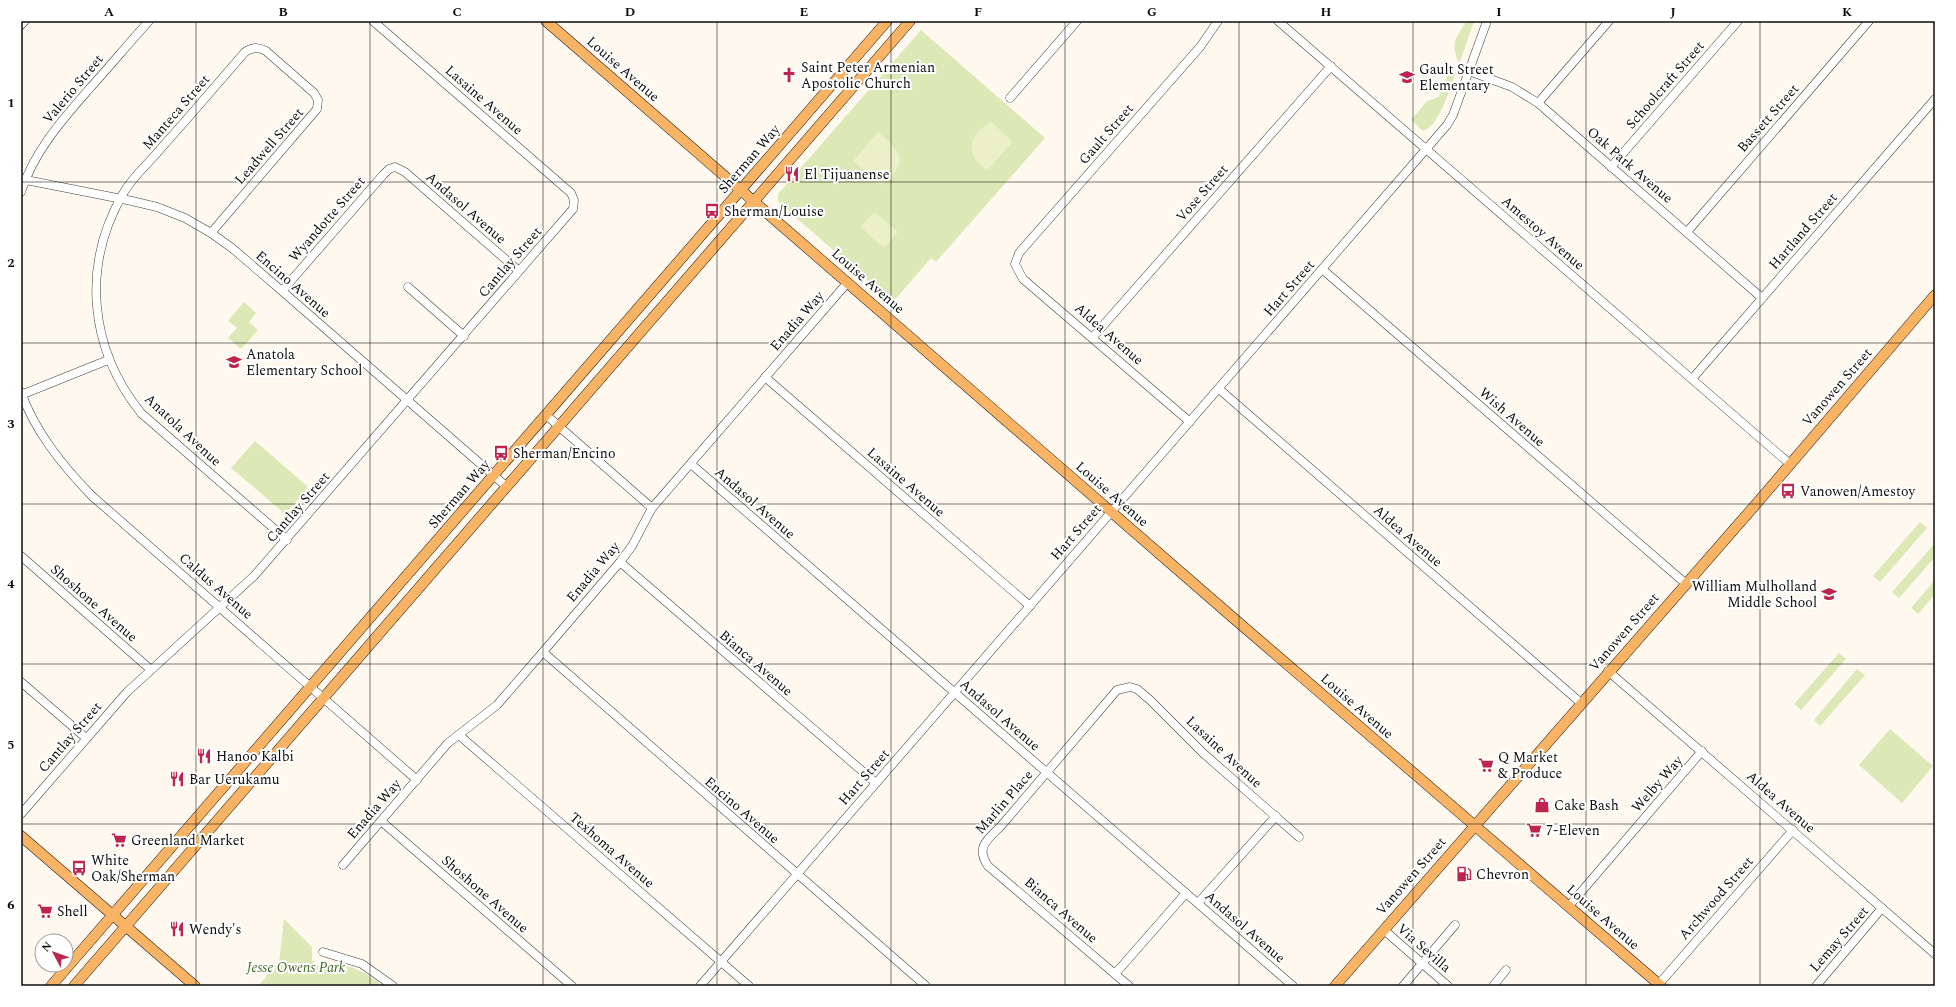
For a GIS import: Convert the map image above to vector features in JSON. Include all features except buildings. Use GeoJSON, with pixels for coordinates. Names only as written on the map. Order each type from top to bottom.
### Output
{"type":"FeatureCollection","features":[{"type":"Feature","properties":{"kind":"main road","name":"Louise Avenue"},"geometry":{"type":"LineString","coordinates":[[546,21],[1111,512],[1660,985]]}},
{"type":"Feature","properties":{"kind":"main road","name":"Sherman Way"},"geometry":{"type":"LineString","coordinates":[[51,986],[887,21]]}},
{"type":"Feature","properties":{"kind":"main road"},"geometry":{"type":"LineString","coordinates":[[74,986],[910,21]]}},
{"type":"Feature","properties":{"kind":"main road","name":"Vanowen Street"},"geometry":{"type":"LineString","coordinates":[[1334,986],[1384,930],[1473,825],[1790,464],[1935,295]]}},
{"type":"Feature","properties":{"kind":"main road"},"geometry":{"type":"LineString","coordinates":[[21,836],[195,986]]}},
{"type":"Feature","properties":{"kind":"street"},"geometry":{"type":"LineString","coordinates":[[21,25],[24,21]]}},
{"type":"Feature","properties":{"kind":"street","name":"Valerio Street"},"geometry":{"type":"LineString","coordinates":[[23,180],[62,120],[149,21]]}},
{"type":"Feature","properties":{"kind":"street","name":"Lasaine Avenue"},"geometry":{"type":"LineString","coordinates":[[373,21],[570,191],[574,200]]}},
{"type":"Feature","properties":{"kind":"street"},"geometry":{"type":"LineString","coordinates":[[1010,98],[1077,21]]}},
{"type":"Feature","properties":{"kind":"street","name":"Gault Street"},"geometry":{"type":"LineString","coordinates":[[1015,264],[1016,258],[1022,249],[1200,47],[1218,21]]}},
{"type":"Feature","properties":{"kind":"street","name":"Amestoy Avenue"},"geometry":{"type":"LineString","coordinates":[[1278,21],[1790,464]]}},
{"type":"Feature","properties":{"kind":"street","name":"Hart Street"},"geometry":{"type":"LineString","coordinates":[[700,986],[1219,389],[1450,120],[1487,21]]}},
{"type":"Feature","properties":{"kind":"street"},"geometry":{"type":"LineString","coordinates":[[1538,103],[1609,21]]}},
{"type":"Feature","properties":{"kind":"street","name":"Schoolcraft Street"},"geometry":{"type":"LineString","coordinates":[[1611,167],[1738,21]]}},
{"type":"Feature","properties":{"kind":"street","name":"Bassett Street"},"geometry":{"type":"LineString","coordinates":[[1687,232],[1869,21]]}},
{"type":"Feature","properties":{"kind":"street","name":"Manteca Street"},"geometry":{"type":"LineString","coordinates":[[121,199],[133,180],[245,52],[256,48]]}},
{"type":"Feature","properties":{"kind":"street","name":"Leadwell Street"},"geometry":{"type":"LineString","coordinates":[[211,233],[317,109],[318,100],[314,93],[266,51],[256,48]]}},
{"type":"Feature","properties":{"kind":"street","name":"Vose Street"},"geometry":{"type":"LineString","coordinates":[[1093,337],[1331,66]]}},
{"type":"Feature","properties":{"kind":"street","name":"Oak Park Avenue"},"geometry":{"type":"LineString","coordinates":[[1469,71],[1512,87],[1538,103],[1762,298]]}},
{"type":"Feature","properties":{"kind":"street","name":"Hartland Street"},"geometry":{"type":"LineString","coordinates":[[1692,379],[1935,99]]}},
{"type":"Feature","properties":{"kind":"street","name":"Andasol Avenue"},"geometry":{"type":"LineString","coordinates":[[395,167],[405,172],[519,272]]}},
{"type":"Feature","properties":{"kind":"street","name":"Wyandotte Street"},"geometry":{"type":"LineString","coordinates":[[282,291],[383,175],[389,169],[395,167]]}},
{"type":"Feature","properties":{"kind":"street"},"geometry":{"type":"LineString","coordinates":[[21,192],[23,180]]}},
{"type":"Feature","properties":{"kind":"street","name":"Encino Avenue"},"geometry":{"type":"LineString","coordinates":[[23,180],[138,202],[172,213],[211,233],[232,248],[507,486]]}},
{"type":"Feature","properties":{"kind":"street","name":"Anatola Avenue"},"geometry":{"type":"LineString","coordinates":[[121,199],[106,232],[97,275],[97,307],[100,331],[108,360],[128,396],[141,413],[287,540]]}},
{"type":"Feature","properties":{"kind":"street","name":"Cantlay Street"},"geometry":{"type":"LineString","coordinates":[[21,814],[127,692],[150,669],[254,576],[287,540],[570,213],[573,209],[574,200]]}},
{"type":"Feature","properties":{"kind":"street","name":"Aldea Avenue"},"geometry":{"type":"LineString","coordinates":[[1015,264],[1023,279],[1093,337],[1190,422]]}},
{"type":"Feature","properties":{"kind":"street","name":"Wish Avenue"},"geometry":{"type":"LineString","coordinates":[[1322,269],[1685,583]]}},
{"type":"Feature","properties":{"kind":"street","name":"Enadia Way"},"geometry":{"type":"LineString","coordinates":[[343,865],[448,743],[497,705],[620,562],[632,546],[652,508],[848,282]]}},
{"type":"Feature","properties":{"kind":"street"},"geometry":{"type":"LineString","coordinates":[[408,287],[464,336]]}},
{"type":"Feature","properties":{"kind":"street"},"geometry":{"type":"LineString","coordinates":[[21,394],[108,360]]}},
{"type":"Feature","properties":{"kind":"street","name":"Lasaine Avenue"},"geometry":{"type":"LineString","coordinates":[[765,377],[1030,606]]}},
{"type":"Feature","properties":{"kind":"street","name":"Aldea Avenue"},"geometry":{"type":"LineString","coordinates":[[1219,389],[1581,703]]}},
{"type":"Feature","properties":{"kind":"street","name":"Caldus Avenue"},"geometry":{"type":"LineString","coordinates":[[21,394],[43,435],[56,455],[71,475],[92,496],[221,607],[417,780]]}},
{"type":"Feature","properties":{"kind":"street"},"geometry":{"type":"LineString","coordinates":[[546,415],[652,508]]}},
{"type":"Feature","properties":{"kind":"street","name":"Andasol Avenue"},"geometry":{"type":"LineString","coordinates":[[691,464],[1293,986]]}},
{"type":"Feature","properties":{"kind":"street","name":"Shoshone Avenue"},"geometry":{"type":"LineString","coordinates":[[21,556],[150,669]]}},
{"type":"Feature","properties":{"kind":"street","name":"Bianca Avenue"},"geometry":{"type":"LineString","coordinates":[[620,562],[876,783]]}},
{"type":"Feature","properties":{"kind":"street","name":"Encino Avenue"},"geometry":{"type":"LineString","coordinates":[[542,652],[926,986]]}},
{"type":"Feature","properties":{"kind":"street","name":"Aldea Avenue"},"geometry":{"type":"LineString","coordinates":[[1608,671],[1935,954]]}},
{"type":"Feature","properties":{"kind":"street"},"geometry":{"type":"LineString","coordinates":[[21,682],[86,738]]}},
{"type":"Feature","properties":{"kind":"street","name":"Marlin Place"},"geometry":{"type":"LineString","coordinates":[[982,852],[983,845],[988,838],[1001,826],[1107,703],[1111,695],[1123,687],[1130,687]]}},
{"type":"Feature","properties":{"kind":"street","name":"Lasaine Avenue"},"geometry":{"type":"LineString","coordinates":[[1130,687],[1137,689],[1150,700],[1203,753],[1299,837]]}},
{"type":"Feature","properties":{"kind":"street","name":"Texhoma Avenue"},"geometry":{"type":"LineString","coordinates":[[459,735],[749,986]]}},
{"type":"Feature","properties":{"kind":"street","name":"Welby Way"},"geometry":{"type":"LineString","coordinates":[[1568,906],[1702,751]]}},
{"type":"Feature","properties":{"kind":"street"},"geometry":{"type":"LineString","coordinates":[[1198,903],[1276,816]]}},
{"type":"Feature","properties":{"kind":"street","name":"Shoshone Avenue"},"geometry":{"type":"LineString","coordinates":[[382,821],[572,986]]}},
{"type":"Feature","properties":{"kind":"street","name":"Archwood Street"},"geometry":{"type":"LineString","coordinates":[[1660,985],[1793,830]]}},
{"type":"Feature","properties":{"kind":"street","name":"Bianca Avenue"},"geometry":{"type":"LineString","coordinates":[[982,852],[983,859],[988,866],[1129,986]]}},
{"type":"Feature","properties":{"kind":"street"},"geometry":{"type":"LineString","coordinates":[[1115,974],[1186,893]]}},
{"type":"Feature","properties":{"kind":"street","name":"Lemay Street"},"geometry":{"type":"LineString","coordinates":[[1816,986],[1882,908]]}},
{"type":"Feature","properties":{"kind":"street"},"geometry":{"type":"LineString","coordinates":[[1403,986],[1456,925]]}},
{"type":"Feature","properties":{"kind":"street","name":"Via Sevilla"},"geometry":{"type":"LineString","coordinates":[[1384,930],[1448,986]]}},
{"type":"Feature","properties":{"kind":"street"},"geometry":{"type":"LineString","coordinates":[[324,952],[362,964],[393,986]]}},
{"type":"Feature","properties":{"kind":"street"},"geometry":{"type":"LineString","coordinates":[[1492,986],[1506,970]]}},
{"type":"Feature","properties":{"kind":"green space"},"geometry":{"type":"Polygon","coordinates":[[[1466,21],[1474,21],[1460,62],[1458,61],[1455,43],[1457,36],[1466,21]]]}},
{"type":"Feature","properties":{"kind":"green space"},"geometry":{"type":"Polygon","coordinates":[[[921,30],[1045,138],[936,262],[931,258],[893,302],[778,202],[778,194],[921,30]]]}},
{"type":"Feature","properties":{"kind":"green space"},"geometry":{"type":"Polygon","coordinates":[[[1456,71],[1444,105],[1434,122],[1429,128],[1423,131],[1411,120],[1427,101],[1439,97],[1448,74],[1456,71]]]}},
{"type":"Feature","properties":{"kind":"green space"},"geometry":{"type":"Polygon","coordinates":[[[991,122],[1013,142],[987,170],[975,158],[972,152],[972,145],[977,133],[991,122]]]}},
{"type":"Feature","properties":{"kind":"green space"},"geometry":{"type":"Polygon","coordinates":[[[878,132],[893,145],[899,158],[899,164],[896,171],[881,185],[853,161],[878,132]]]}},
{"type":"Feature","properties":{"kind":"green space"},"geometry":{"type":"Polygon","coordinates":[[[874,212],[898,232],[884,248],[861,227],[874,212]]]}},
{"type":"Feature","properties":{"kind":"green space"},"geometry":{"type":"Polygon","coordinates":[[[244,302],[256,313],[249,322],[258,330],[241,349],[228,338],[237,328],[228,321],[244,302]]]}},
{"type":"Feature","properties":{"kind":"green space"},"geometry":{"type":"Polygon","coordinates":[[[255,441],[307,486],[307,489],[285,514],[231,468],[255,441]]]}},
{"type":"Feature","properties":{"kind":"green space"},"geometry":{"type":"Polygon","coordinates":[[[1920,522],[1927,528],[1880,582],[1873,576],[1920,522]]]}},
{"type":"Feature","properties":{"kind":"green space"},"geometry":{"type":"Polygon","coordinates":[[[1935,543],[1935,557],[1899,598],[1892,592],[1935,543]]]}},
{"type":"Feature","properties":{"kind":"green space"},"geometry":{"type":"Polygon","coordinates":[[[1935,580],[1935,594],[1918,614],[1911,608],[1935,580]]]}},
{"type":"Feature","properties":{"kind":"green space"},"geometry":{"type":"Polygon","coordinates":[[[1839,653],[1846,659],[1801,710],[1794,704],[1839,653]]]}},
{"type":"Feature","properties":{"kind":"green space"},"geometry":{"type":"Polygon","coordinates":[[[1857,669],[1865,675],[1820,726],[1814,720],[1857,669]]]}},
{"type":"Feature","properties":{"kind":"green space"},"geometry":{"type":"Polygon","coordinates":[[[1890,729],[1933,766],[1902,803],[1859,765],[1890,729]]]}},
{"type":"Feature","properties":{"kind":"green space","name":"Jesse Owens Park"},"geometry":{"type":"Polygon","coordinates":[[[284,919],[312,947],[312,960],[318,966],[341,964],[354,968],[367,974],[383,986],[258,986],[279,962],[284,919]]]}},
{"type":"Feature","properties":{"kind":"place","name":"Saint Peter Armenian Apostolic Church"},"geometry":{"type":"Point","coordinates":[789,75]}},
{"type":"Feature","properties":{"kind":"place","name":"Gault Street Elementary"},"geometry":{"type":"Point","coordinates":[1407,77]}},
{"type":"Feature","properties":{"kind":"place","name":"El Tijuanense"},"geometry":{"type":"Point","coordinates":[792,174]}},
{"type":"Feature","properties":{"kind":"place","name":"Sherman/Louise"},"geometry":{"type":"Point","coordinates":[712,211]}},
{"type":"Feature","properties":{"kind":"place","name":"Anatola Elementary School"},"geometry":{"type":"Point","coordinates":[234,362]}},
{"type":"Feature","properties":{"kind":"place","name":"Sherman/Encino"},"geometry":{"type":"Point","coordinates":[501,453]}},
{"type":"Feature","properties":{"kind":"place","name":"Vanowen/Amestoy"},"geometry":{"type":"Point","coordinates":[1788,491]}},
{"type":"Feature","properties":{"kind":"place","name":"William Mulholland Middle School"},"geometry":{"type":"Point","coordinates":[1829,594]}},
{"type":"Feature","properties":{"kind":"place","name":"Hanoo Kalbi"},"geometry":{"type":"Point","coordinates":[204,756]}},
{"type":"Feature","properties":{"kind":"place","name":"Q Market & Produce"},"geometry":{"type":"Point","coordinates":[1486,765]}},
{"type":"Feature","properties":{"kind":"place","name":"Bar Uerukamu"},"geometry":{"type":"Point","coordinates":[177,779]}},
{"type":"Feature","properties":{"kind":"place","name":"Cake Bash"},"geometry":{"type":"Point","coordinates":[1542,805]}},
{"type":"Feature","properties":{"kind":"place","name":"7-Eleven"},"geometry":{"type":"Point","coordinates":[1534,830]}},
{"type":"Feature","properties":{"kind":"place","name":"Greenland Market"},"geometry":{"type":"Point","coordinates":[119,840]}},
{"type":"Feature","properties":{"kind":"place","name":"White Oak/Sherman"},"geometry":{"type":"Point","coordinates":[79,868]}},
{"type":"Feature","properties":{"kind":"place","name":"Chevron"},"geometry":{"type":"Point","coordinates":[1464,874]}},
{"type":"Feature","properties":{"kind":"place","name":"Shell"},"geometry":{"type":"Point","coordinates":[45,911]}},
{"type":"Feature","properties":{"kind":"place","name":"Wendy's"},"geometry":{"type":"Point","coordinates":[177,929]}}]}
